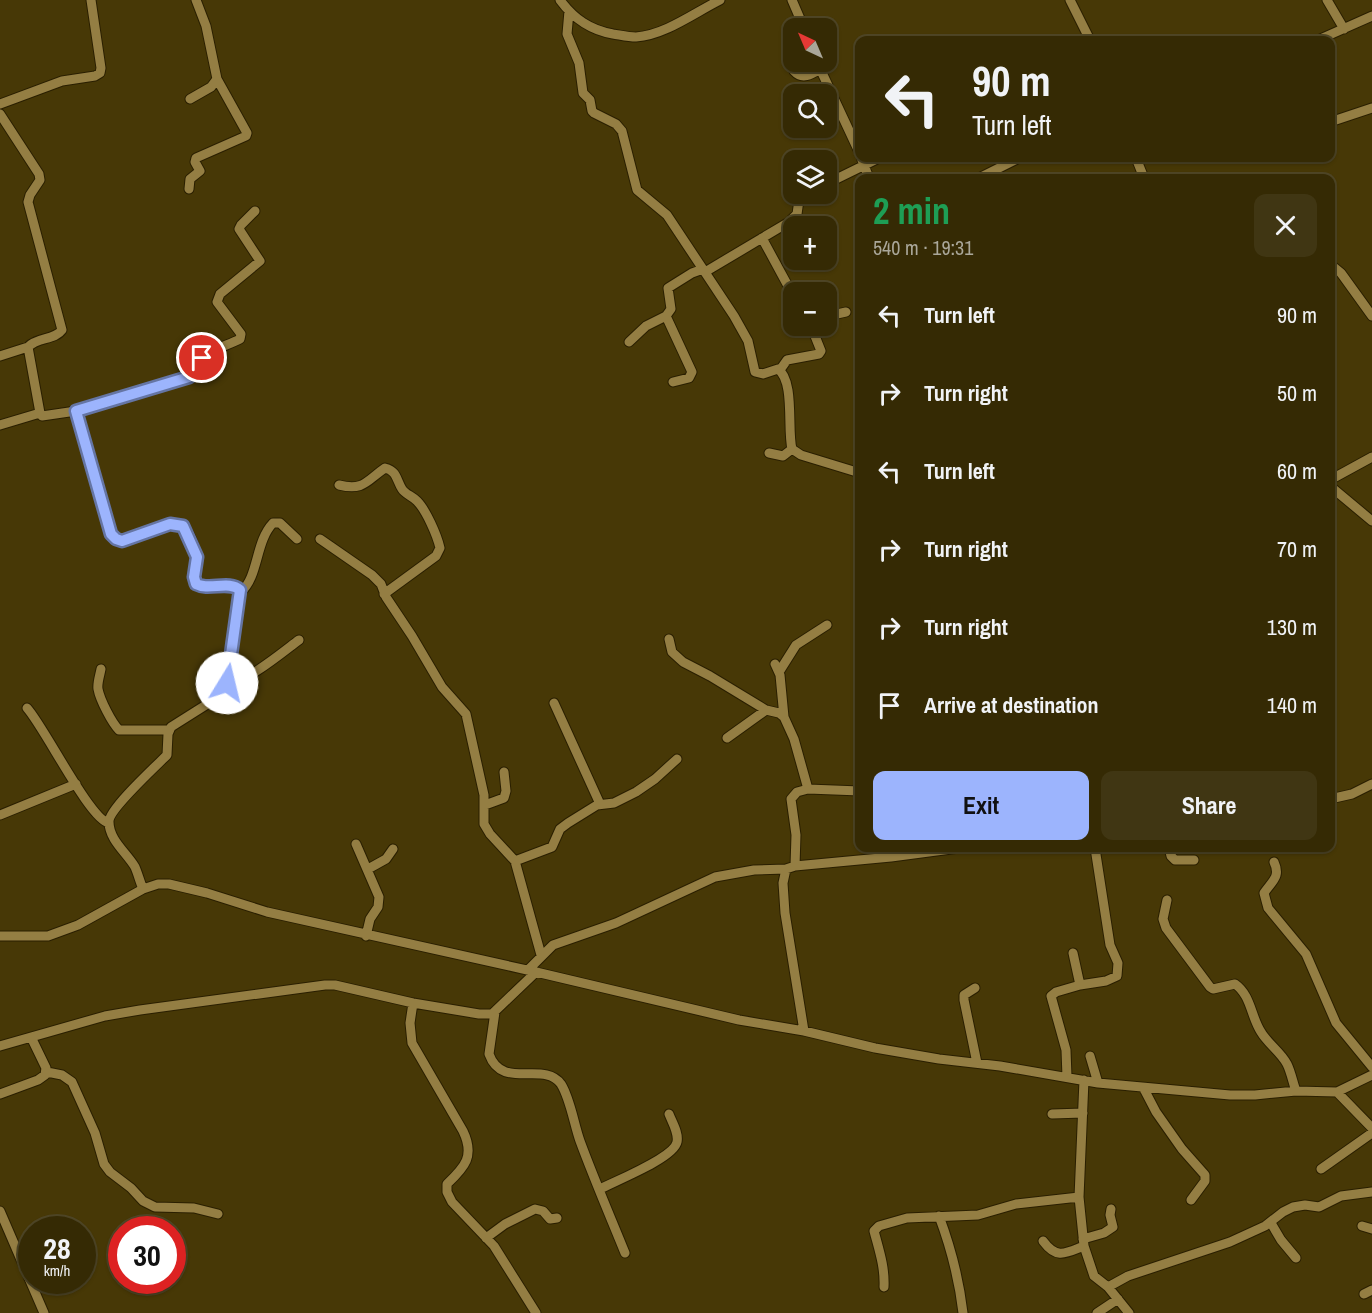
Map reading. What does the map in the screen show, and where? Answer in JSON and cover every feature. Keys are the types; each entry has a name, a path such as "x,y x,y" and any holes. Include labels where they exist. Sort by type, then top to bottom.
{"street":[{"path":"0,104 62,81 95,76 100,73 91,0"},
{"path":"189,189 190,179 200,171 195,162 196,158 246,136 247,133 218,79 206,26 196,0"},
{"path":"560,0 569,11 589,27 604,33 632,37 662,30 720,0"},
{"path":"792,0 800,18"},
{"path":"1070,0 1088,36"},
{"path":"1076,0 1076,12"},
{"path":"1327,0 1344,29"},
{"path":"569,11 567,34 579,63 583,93 592,102 592,111 616,124 622,131 637,190 667,216 704,271 744,333 755,372 763,374 780,370 787,360 819,354 821,351 815,336"},
{"path":"1327,36 1372,16"},
{"path":"795,72 804,76 809,72"},
{"path":"822,72 855,144"},
{"path":"190,99 211,87 218,79"},
{"path":"1335,120 1372,108"},
{"path":"0,114 40,178 28,202 62,330 59,334 0,356"},
{"path":"837,176 858,162"},
{"path":"987,174 1011,162"},
{"path":"629,342 646,326 666,316 671,309 668,290 670,286 704,271 762,238 796,216 798,204"},
{"path":"28,347 40,413 44,417 76,411 196,373 201,360 206,355 241,338 217,299 219,294 260,261 239,229 255,211"},
{"path":"762,238 786,282"},
{"path":"1335,268 1372,316"},
{"path":"837,314 846,312"},
{"path":"666,316 692,372 689,378 673,382"},
{"path":"780,370 784,375 788,392 792,449"},
{"path":"76,411 111,534 122,541 170,524 180,525 186,529 197,557 194,577 196,584 202,587 234,586 241,592"},
{"path":"0,425 40,413"},
{"path":"769,453 783,456 792,449"},
{"path":"792,449 801,455 855,471"},
{"path":"1335,477 1372,457"},
{"path":"339,485 360,487 387,468 397,476 402,489 417,501 437,538 440,548 436,556 384,594"},
{"path":"1335,490 1372,521"},
{"path":"143,889 135,866 117,842 109,824 111,815 167,755 169,730 173,725 209,703 227,683 241,592 250,578 266,531 273,523 280,523 297,539"},
{"path":"320,539 372,575 381,584 384,594 442,687 466,714 485,805 483,817 486,830 515,861 541,955"},
{"path":"808,789 794,739 784,717 777,668 796,645 827,625"},
{"path":"669,639 672,652 678,659 766,710 779,713 784,717"},
{"path":"227,683 231,684 245,677 299,640"},
{"path":"101,669 98,688 117,728 122,731 169,730"},
{"path":"554,703 600,804"},
{"path":"27,708 41,726 98,817 109,824"},
{"path":"727,738 766,710"},
{"path":"515,861 553,846 560,829 600,804 614,803 636,792 677,759"},
{"path":"485,805 504,798 506,791 504,771"},
{"path":"0,815 76,784"},
{"path":"1335,798 1352,794 1372,784"},
{"path":"804,1031 785,913 783,883 791,867 796,826 791,801 795,793 808,789 855,791"},
{"path":"356,844 379,897 379,903 370,919 366,936"},
{"path":"368,868 386,859 393,849"},
{"path":"625,1253 559,1082 545,1075 519,1075 504,1072 491,1059 489,1054 495,1012 532,971 541,955 553,945 616,923 715,877 754,870 928,852"},
{"path":"1067,1077 1065,1050 1051,998 1056,992 1106,981 1117,976 1118,973 1118,963 1110,945 1096,852"},
{"path":"1170,852 1175,860 1194,860"},
{"path":"1274,862 1277,877 1264,893 1268,908 1306,954 1336,1023 1372,1067"},
{"path":"0,936 39,938 63,932 143,889 158,884 184,887 258,909 366,936 532,971 739,1020 804,1031 889,1050 1098,1083 1144,1089 1238,1095 1296,1091 1337,1092 1372,1075"},
{"path":"1167,900 1163,919 1166,928 1210,987 1213,989 1230,984 1238,985 1252,1008 1251,1014 1261,1033 1287,1063 1296,1091"},
{"path":"1073,952 1080,985"},
{"path":"0,1046 105,1016 313,986 335,985 413,1003 479,1014 495,1012"},
{"path":"975,988 964,995 964,1000 977,1063"},
{"path":"413,1003 410,1023 412,1043 463,1131 469,1146 467,1159 460,1171 447,1184 447,1192 457,1209 494,1246 536,1313"},
{"path":"31,1037 46,1072"},
{"path":"1090,1056 1098,1083"},
{"path":"0,1094 38,1080 46,1072"},
{"path":"46,1072 62,1075 72,1082 95,1132 104,1164 143,1201 156,1207 194,1208 218,1214"},
{"path":"1084,1080 1079,1197 1084,1242 1091,1270 1129,1313"},
{"path":"1144,1089 1156,1112 1205,1175 1206,1181 1191,1200"},
{"path":"1337,1092 1372,1128"},
{"path":"1052,1114 1083,1113"},
{"path":"600,1189 651,1164 674,1148 677,1138 669,1114"},
{"path":"1321,1169 1372,1133"},
{"path":"1108,1287 1128,1276 1230,1242 1271,1223 1283,1212 1293,1207 1305,1205 1319,1207 1341,1196 1372,1192"},
{"path":"884,1287 885,1274 875,1233 876,1228 907,1218 978,1215 1016,1204 1079,1197"},
{"path":"486,1238 505,1224 535,1209 543,1211 550,1219 557,1218"},
{"path":"1043,1241 1051,1251 1058,1254 1069,1252 1113,1227 1111,1209"},
{"path":"0,1211 44,1313"},
{"path":"939,1216 959,1281 963,1313"},
{"path":"1271,1223 1296,1258"},
{"path":"1362,1226 1372,1229"},
{"path":"1096,1313 1118,1299"}],"route":[{"path":"202,358 196,373 189,377 76,411 111,534 118,541 122,541 170,524 183,526 197,557 194,577 196,584 202,587 234,586 240,590 227,683"}]}
